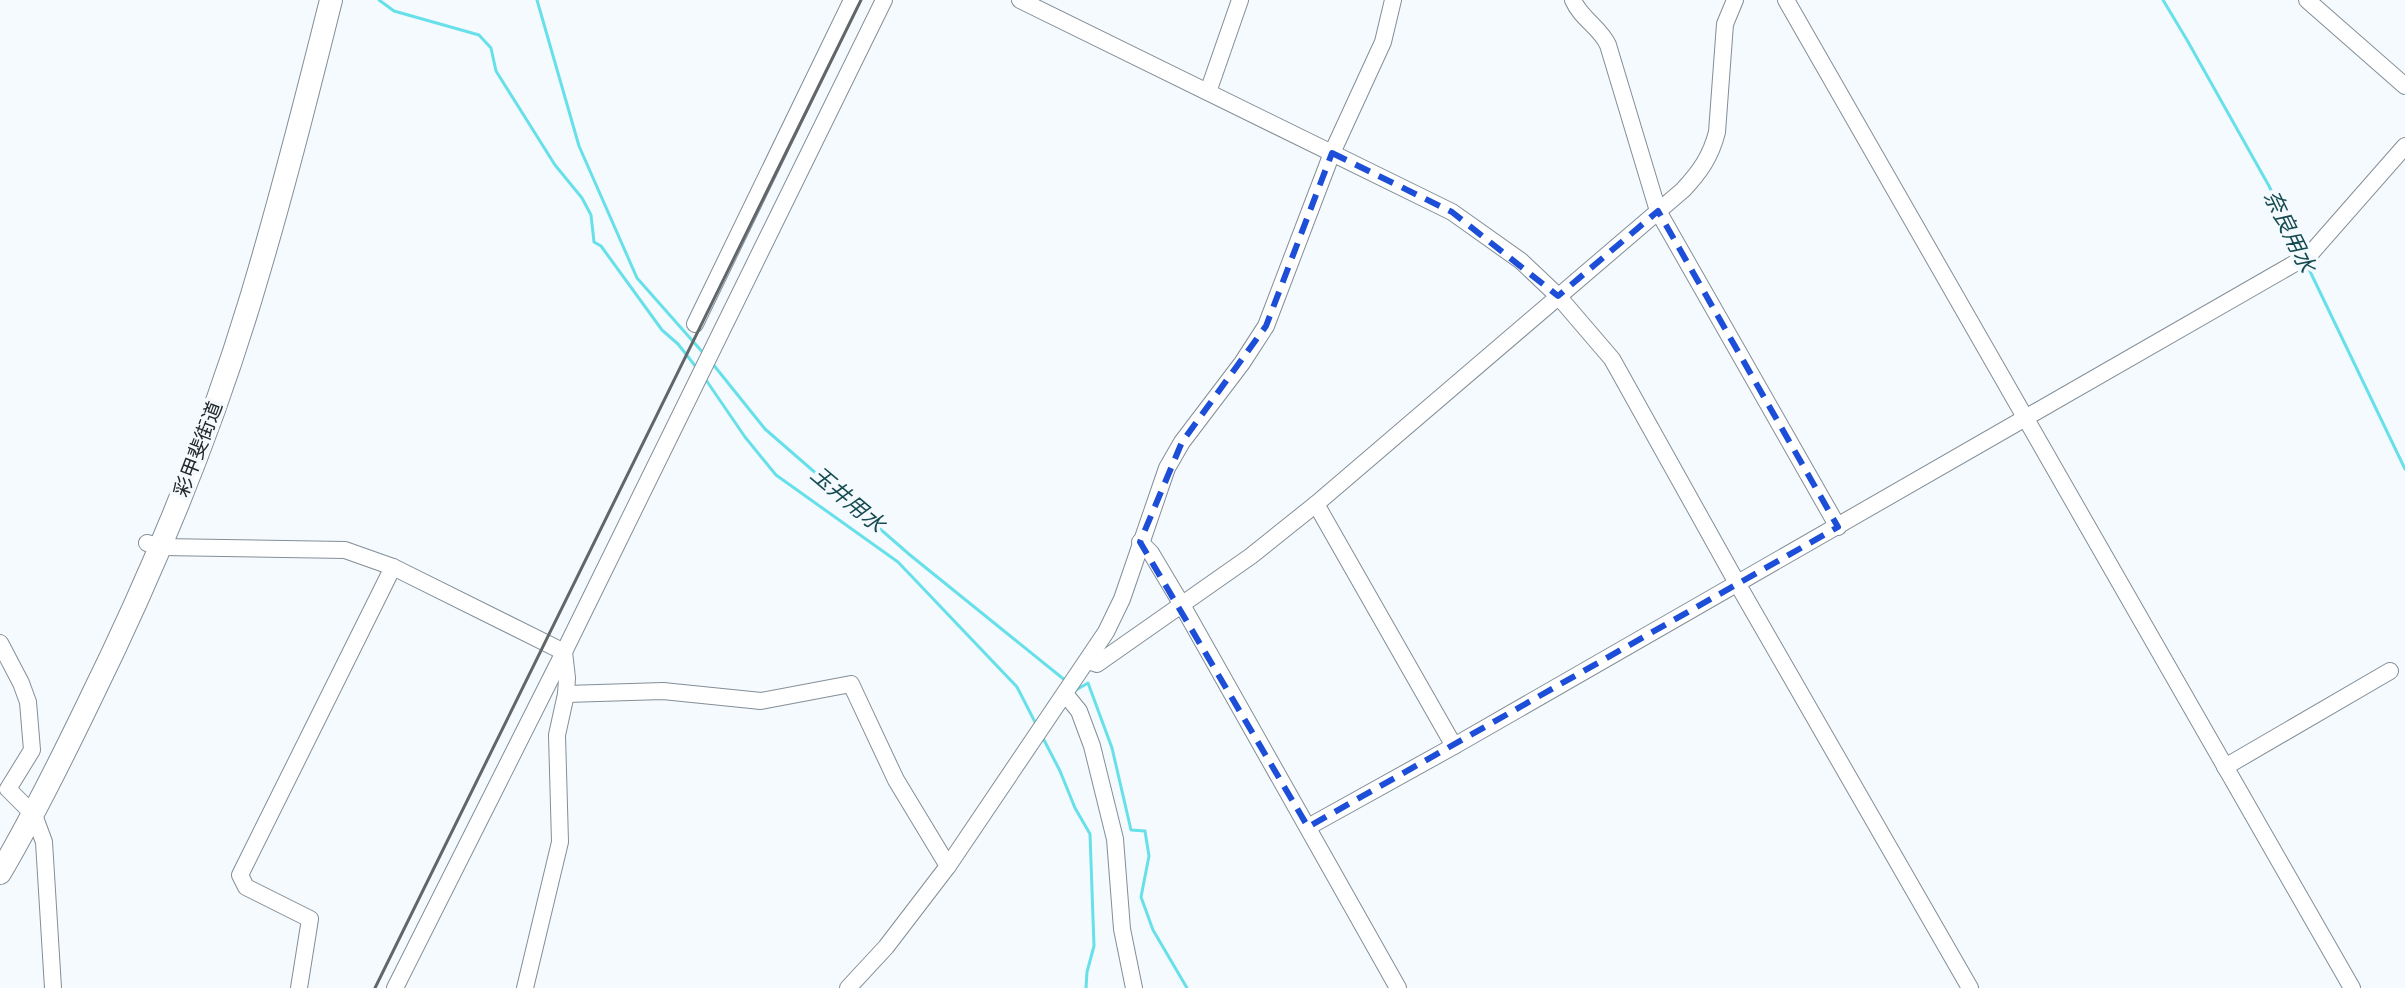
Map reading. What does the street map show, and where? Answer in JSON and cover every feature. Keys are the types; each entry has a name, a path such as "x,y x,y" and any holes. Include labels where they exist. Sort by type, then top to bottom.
{"highway":[{"name":"彩甲斐街道","path":"290,139 316,0"},
{"name":"彩甲斐街道","path":"0,873 28,810 121,637 154,545 208,424 331,0"},
{"name":"彩甲斐街道","path":"0,845 28,810"}],"street":[{"path":"695,324 852,0"},
{"path":"395,988 564,652 884,0"},
{"path":"1020,0 1452,212 1521,261 1558,296 1612,359 1970,988"},
{"path":"1208,92 1240,0"},
{"path":"848,988 886,947 948,866 1106,632 1122,599 1167,468 1182,442 1266,326 1332,153 1383,42 1393,0"},
{"path":"1573,0 1582,16 1598,29 1608,45 1658,211 1838,527"},
{"path":"1088,661 1097,664 1251,556 1316,504 1698,174 1714,145 1717,132 1725,24 1735,0"},
{"path":"1786,0 2352,988"},
{"path":"2307,0 2405,86"},
{"path":"1308,827 1838,527 2312,252 2405,146"},
{"path":"1316,504 1454,746"},
{"path":"1140,542 1151,553 1182,605 1398,988"},
{"path":"154,545 345,550 393,567 564,652"},
{"path":"299,988 310,919 246,887 240,875 393,567"},
{"path":"0,643 28,702 32,750 8,789 28,810 44,842 53,988"},
{"path":"525,988 560,842 557,735 566,694 564,652"},
{"path":"2225,767 2390,671"},
{"path":"566,694 663,691 761,701 851,684 896,780 948,866"},
{"path":"1070,688 1092,746 1115,839 1122,929 1134,988"}],"highlighted area":[{"path":"1332,153 1452,212 1558,296 1658,211 1838,527 1308,827 1140,542 1182,442 1266,326"}],"waterway":[{"path":"379,0 394,11 479,35 491,48 496,71 555,165 582,198 591,215 594,242 601,246 662,330 696,367"},
{"name":"玉井用水","path":"537,0 579,146 637,278 705,355"},
{"name":"奈良用水","path":"2163,0 2269,186 2301,253"},
{"name":"奈良用水","path":"2306,263 2405,469"},
{"name":"玉井用水","path":"712,363 765,429 910,555 1066,681"},
{"path":"706,380 745,437 776,475 898,562 1017,687 1037,726"},
{"path":"1076,690 1088,683 1112,748 1131,830 1145,831 1149,856 1141,897 1153,930 1187,988"},
{"path":"1042,736 1090,834 1094,946 1086,988"}],"railway":[{"path":"375,988 861,0"}]}
